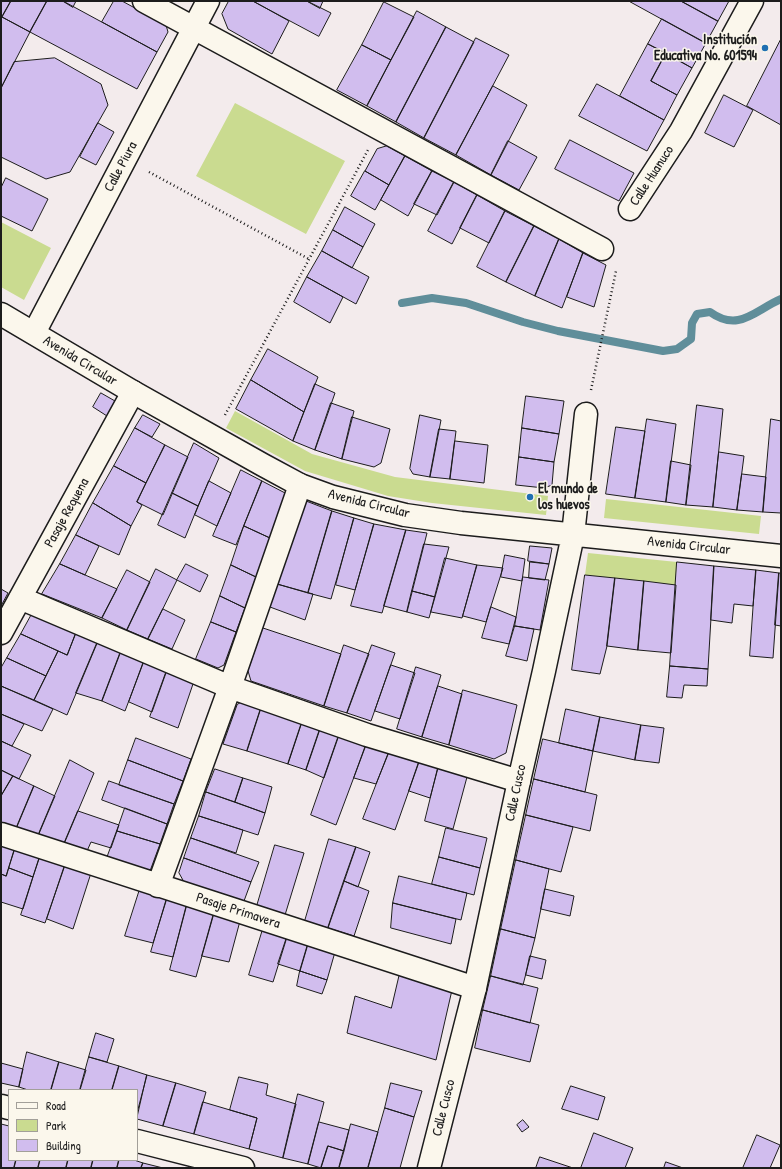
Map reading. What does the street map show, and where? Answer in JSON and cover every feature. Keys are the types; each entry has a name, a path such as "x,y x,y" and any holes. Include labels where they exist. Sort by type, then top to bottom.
{"street":[{"path":"144,1 602,249"},
{"name":"Calle Piura","path":"34,333 208,1"},
{"name":"Calle Huanuco","path":"630,209 681,131 752,1"},
{"name":"Avenida Circular","path":"1,314 133,392 300,484 333,497 405,515 461,523 781,556"},
{"name":"Pasaje Requena","path":"1,633 133,392"},
{"name":"Calle Cusco","path":"429,1168 475,988 518,781 544,671 572,535 586,414"},
{"path":"158,886 230,687 300,484"},
{"path":"20,598 230,687 367,735 518,781"},
{"name":"Pasaje Primavera","path":"1,834 475,988"},
{"path":"138,1141 243,1168"}],"path":[{"path":"224,417 370,146"},
{"path":"149,172 309,259"},
{"path":"586,414 617,266"}],"green space":[{"path":"235,103 345,161 306,234 196,176"},
{"path":"1,222 51,248 24,300 1,287"},
{"path":"235,411 312,454 395,477 548,496 546,515 432,503 388,496 305,471 226,428"},
{"path":"606,499 761,516 759,534 604,518"},
{"path":"588,553 677,562 676,585 585,575"}],"building":[{"path":"1,1 11,1 2,17 1,16"},
{"path":"11,1 47,1 30,32 2,17"},
{"path":"47,1 63,1 157,52 137,89 30,32"},
{"path":"63,1 76,1 73,7"},
{"path":"114,1 122,1 166,25 168,32 157,52 102,22"},
{"path":"229,1 253,1 289,21 272,54 228,29 222,14"},
{"path":"253,1 307,1 331,13 319,36"},
{"path":"307,1 323,1 320,8"},
{"path":"629,1 681,1 718,21 706,43"},
{"path":"681,1 729,1 718,21"},
{"path":"384,2 414,17 391,60 362,45"},
{"path":"417,11 446,27 396,122 367,106"},
{"path":"2,17 30,32 1,88 1,20"},
{"path":"662,19 706,43 692,68 648,44"},
{"path":"446,27 474,42 424,138 396,122"},
{"path":"476,38 509,55 456,155 424,138"},
{"path":"781,39 781,125 747,106"},
{"path":"648,44 666,53 651,81 677,95 664,120 620,96"},
{"path":"362,45 391,60 367,106 337,90"},
{"path":"666,53 692,68 677,95 651,81"},
{"path":"55,58 101,84 108,105 70,172 46,179 1,157 1,88 14,62"},
{"path":"597,84 664,120 647,151 579,116"},
{"path":"493,86 527,105 491,175 456,155"},
{"path":"724,95 753,110 734,147 705,133"},
{"path":"98,123 114,132 96,165 80,157"},
{"path":"570,140 634,173 619,201 555,169"},
{"path":"508,141 537,157 519,190 491,175"},
{"path":"387,146 405,156 389,185 365,171 377,149"},
{"path":"405,156 432,171 408,216 381,200"},
{"path":"365,171 389,185 375,210 351,196"},
{"path":"432,171 454,182 437,215 414,204"},
{"path":"6,178 48,199 32,231 1,216 1,188"},
{"path":"454,182 477,195 452,244 428,231"},
{"path":"477,195 505,211 489,243 460,228"},
{"path":"345,207 375,224 363,247 333,230"},
{"path":"505,211 534,226 506,282 477,267"},
{"path":"534,226 559,239 535,296 506,282"},
{"path":"333,230 363,247 352,268 322,251"},
{"path":"559,239 583,253 562,308 535,296"},
{"path":"322,251 369,277 356,304 307,277"},
{"path":"583,253 606,265 594,307 567,297"},
{"path":"307,277 343,297 330,323 294,302"},
{"path":"268,349 318,377 304,412 251,380"},
{"path":"251,380 304,412 293,441 236,409"},
{"path":"315,384 335,393 315,450 293,441"},
{"path":"101,393 115,401 107,416 93,407"},
{"path":"526,396 564,401 559,434 522,428"},
{"path":"331,403 354,411 342,459 315,450"},
{"path":"697,405 723,409 713,507 686,505"},
{"path":"143,415 160,424 152,437 135,428"},
{"path":"420,415 441,420 430,477 413,474 410,469"},
{"path":"352,417 390,429 381,463 374,467 342,459"},
{"path":"647,419 676,424 666,502 635,498"},
{"path":"771,419 781,421 781,513 763,512"},
{"path":"616,427 645,431 635,498 606,494"},
{"path":"135,428 165,445 146,483 114,466"},
{"path":"522,428 559,434 554,462 519,457"},
{"path":"439,429 456,431 450,479 430,477"},
{"path":"455,441 488,445 484,483 450,479"},
{"path":"194,443 219,458 198,506 172,493"},
{"path":"165,445 188,457 163,515 137,502"},
{"path":"719,452 744,456 737,510 713,507"},
{"path":"519,457 554,462 552,485 544,488 516,485"},
{"path":"671,461 691,465 686,505 666,502"},
{"path":"114,466 146,483 137,502 142,505 131,526 93,503"},
{"path":"241,470 262,481 236,545 213,536"},
{"path":"742,474 766,477 763,512 737,510"},
{"path":"209,481 231,493 217,526 195,515"},
{"path":"262,481 287,494 270,538 244,526"},
{"path":"172,493 198,506 185,538 158,525"},
{"path":"306,501 332,511 308,593 277,584"},
{"path":"93,503 131,526 119,555 76,535"},
{"path":"332,511 354,518 331,599 308,593"},
{"path":"354,518 374,524 355,590 336,585"},
{"path":"374,524 406,530 382,613 351,606"},
{"path":"244,526 270,538 256,577 231,565"},
{"path":"406,530 427,533 407,612 384,606"},
{"path":"76,535 99,546 85,575 60,564"},
{"path":"424,544 449,547 435,597 412,591"},
{"path":"530,546 552,548 549,564 528,561"},
{"path":"505,555 525,559 522,581 501,577"},
{"path":"445,558 477,565 462,618 431,612"},
{"path":"530,562 549,564 545,580 529,578"},
{"path":"677,562 714,566 708,669 670,666"},
{"path":"60,564 117,589 102,618 42,594"},
{"path":"186,564 208,575 200,592 177,580"},
{"path":"231,565 256,577 245,608 220,596"},
{"path":"477,565 503,568 486,622 463,616"},
{"path":"714,566 756,570 753,606 734,604 732,623 711,620"},
{"path":"156,569 177,580 148,639 127,630"},
{"path":"127,570 150,582 127,630 102,618"},
{"path":"756,570 779,573 773,658 750,656"},
{"path":"779,573 781,573 781,626 775,625"},
{"path":"585,575 615,578 607,646 600,674 572,670"},
{"path":"523,577 549,580 540,630 515,626"},
{"path":"615,578 644,581 638,650 607,646"},
{"path":"644,581 676,585 671,653 638,650"},
{"path":"277,584 313,594 305,620 270,607"},
{"path":"1,589 8,593 1,606"},
{"path":"412,591 435,597 429,618 407,612"},
{"path":"220,596 245,608 236,632 211,622"},
{"path":"491,607 516,617 509,644 482,638"},
{"path":"163,609 185,620 172,649 148,639"},
{"path":"32,614 76,633 67,655 21,634"},
{"path":"211,622 236,632 224,665 218,668 196,659"},
{"path":"515,626 534,629 527,661 506,656"},
{"path":"263,628 341,654 324,706 251,681 248,671"},
{"path":"76,633 98,641 67,715 34,700 58,651 67,655"},
{"path":"21,634 58,651 46,676 7,658"},
{"path":"98,641 121,651 102,701 76,693"},
{"path":"344,645 369,654 347,713 324,706"},
{"path":"372,645 395,653 371,721 347,713"},
{"path":"121,651 144,661 125,711 102,701"},
{"path":"7,658 46,676 34,700 1,686 1,668"},
{"path":"144,661 167,670 152,712 129,702"},
{"path":"391,665 415,673 400,719 375,711"},
{"path":"670,666 708,669 707,686 684,685 682,698 667,697"},
{"path":"416,667 441,675 422,737 397,729"},
{"path":"167,670 194,681 178,728 150,717"},
{"path":"1,686 53,709 42,731 1,714"},
{"path":"438,686 462,694 449,745 422,737"},
{"path":"463,690 517,705 506,753 494,759 449,745"},
{"path":"243,701 261,708 247,751 223,744 237,705"},
{"path":"261,708 302,722 288,764 247,751"},
{"path":"566,709 600,717 593,751 559,743"},
{"path":"1,714 24,724 12,746 1,741"},
{"path":"600,717 641,725 635,760 593,751"},
{"path":"302,722 320,729 306,770 288,764"},
{"path":"641,725 664,728 659,763 635,760"},
{"path":"320,729 339,735 324,778 306,770"},
{"path":"339,735 366,745 336,825 311,815"},
{"path":"136,738 191,759 183,781 128,760"},
{"path":"543,739 593,751 585,792 534,779"},
{"path":"1,741 31,755 19,779 1,770"},
{"path":"366,745 389,752 376,784 354,778"},
{"path":"389,752 419,762 395,830 363,819"},
{"path":"70,760 94,773 64,844 38,836"},
{"path":"128,760 183,781 174,804 119,785"},
{"path":"419,762 438,768 430,798 409,791"},
{"path":"438,768 467,777 453,829 425,821"},
{"path":"215,769 243,778 235,802 206,792"},
{"path":"1,770 13,776 1,796"},
{"path":"13,776 34,786 16,829 1,824 1,796"},
{"path":"243,778 272,787 265,813 235,802"},
{"path":"534,779 597,795 590,831 526,815"},
{"path":"109,781 174,804 167,824 102,800"},
{"path":"34,786 55,796 38,836 16,829"},
{"path":"206,792 265,813 258,835 199,816"},
{"path":"125,808 167,824 160,844 117,831"},
{"path":"78,811 119,825 111,848 91,842 87,851 64,844"},
{"path":"526,815 573,827 561,872 516,860"},
{"path":"199,816 243,830 236,853 191,838"},
{"path":"446,828 487,838 480,868 439,857"},
{"path":"117,831 160,844 150,871 107,858"},
{"path":"191,838 259,862 251,882 184,858"},
{"path":"329,839 356,847 328,928 305,921"},
{"path":"1,844 15,848 6,876 1,874"},
{"path":"275,845 304,853 285,915 257,906"},
{"path":"356,847 370,852 358,887 344,881"},
{"path":"15,848 40,856 33,877 9,868"},
{"path":"40,856 65,865 45,923 21,915"},
{"path":"439,857 480,868 474,895 432,884"},
{"path":"184,858 251,882 244,901 184,882 179,873"},
{"path":"516,860 549,869 535,938 501,929"},
{"path":"65,865 91,873 73,929 47,919"},
{"path":"9,868 33,877 23,909 1,902 1,874 6,876"},
{"path":"399,876 467,893 461,920 393,903"},
{"path":"344,881 369,891 354,936 328,928"},
{"path":"140,889 167,898 153,943 125,936"},
{"path":"545,889 574,896 570,916 541,909"},
{"path":"167,898 187,904 173,957 151,952"},
{"path":"393,903 456,919 451,944 391,928"},
{"path":"187,904 214,913 196,977 170,970"},
{"path":"214,913 240,921 229,962 202,956"},
{"path":"263,929 287,937 273,982 249,975"},
{"path":"501,929 535,938 523,985 491,976"},
{"path":"287,937 308,944 300,971 278,964"},
{"path":"308,944 335,952 327,980 300,971"},
{"path":"530,956 546,960 542,979 526,975"},
{"path":"300,971 327,980 322,994 297,986"},
{"path":"400,973 452,990 436,1060 347,1033 355,996 391,1008"},
{"path":"491,976 538,988 530,1023 483,1010"},
{"path":"483,1010 539,1025 530,1062 475,1048"},
{"path":"96,1033 114,1039 107,1062 89,1057"},
{"path":"27,1052 59,1062 51,1089 25,1089 19,1087"},
{"path":"89,1057 119,1066 112,1089 80,1089"},
{"path":"59,1062 86,1070 80,1089 51,1089"},
{"path":"1,1063 23,1069 19,1087 1,1083"},
{"path":"119,1066 147,1075 138,1109 138,1089 112,1089"},
{"path":"147,1075 176,1083 163,1126 138,1119"},
{"path":"239,1077 268,1084 266,1095 296,1104 283,1158 249,1149 257,1118 230,1110"},
{"path":"176,1083 206,1092 194,1134 163,1126"},
{"path":"391,1083 422,1091 414,1117 385,1108"},
{"path":"571,1086 605,1097 598,1120 562,1109"},
{"path":"298,1094 324,1102 308,1164 283,1158"},
{"path":"203,1102 257,1118 249,1149 194,1134"},
{"path":"385,1108 414,1117 400,1168 368,1168"},
{"path":"523,1120 529,1127 522,1132 517,1125"},
{"path":"319,1122 349,1130 344,1151 328,1146 321,1168 308,1164"},
{"path":"1,1124 8,1126 8,1161 16,1161 14,1168 1,1168"},
{"path":"351,1124 378,1132 368,1168 339,1168"},
{"path":"594,1133 633,1148 625,1168 581,1168"},
{"path":"757,1135 780,1145 770,1168 743,1168"},
{"path":"328,1146 344,1151 339,1168 321,1168"},
{"path":"540,1157 573,1168 536,1168"},
{"path":"16,1161 40,1161 38,1168 14,1168"},
{"path":"40,1161 68,1161 66,1168 38,1168"},
{"path":"68,1161 93,1161 91,1168 66,1168"},
{"path":"93,1161 119,1161 117,1168 91,1168"},
{"path":"119,1161 137,1161 143,1163 141,1168 117,1168"},
{"path":"666,1162 683,1168 664,1168"},
{"path":"143,1163 163,1168 141,1168"}],"waterway":[{"path":"402,303 432,298 466,303 523,322 558,331 663,351 677,349 691,339 692,323 697,314 710,312 720,318 738,320 747,318 781,299"}],"place":[{"name":"Institución Educativa No. 601594","path":"765,48"},
{"name":"El mundo de los huevos","path":"530,497"}]}
